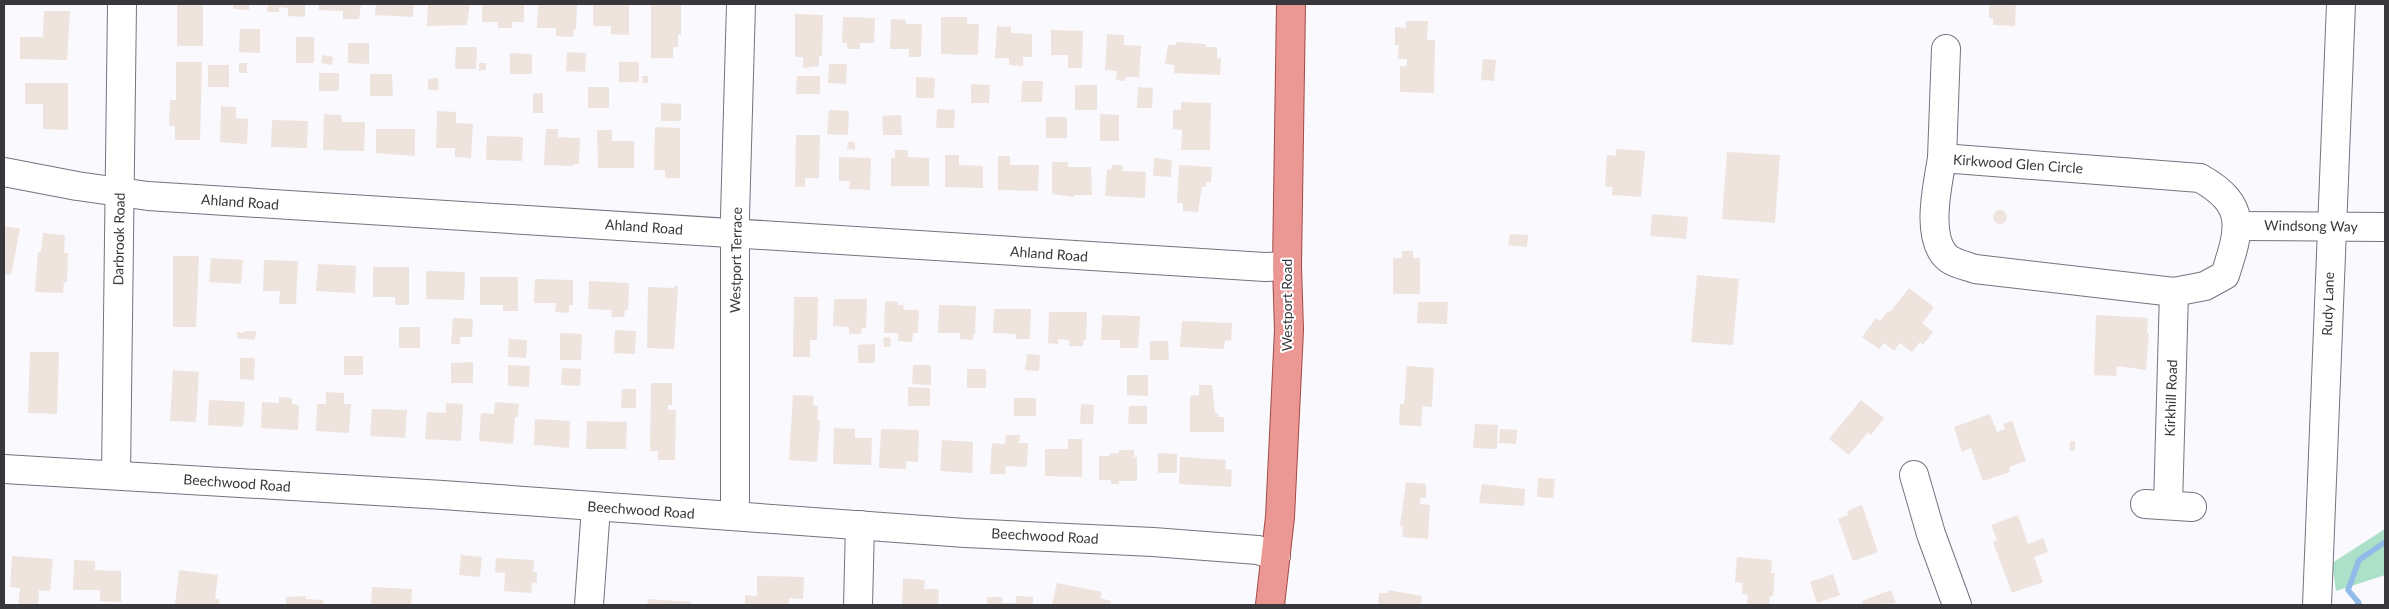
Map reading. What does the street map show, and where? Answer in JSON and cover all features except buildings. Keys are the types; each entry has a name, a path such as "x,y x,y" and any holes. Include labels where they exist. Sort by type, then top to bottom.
{"main road":[{"name":"Westport Road","path":"1270,605 1276,556 1288,330 1287,266 1291,4"}],"street":[{"name":"Darbrook Road","path":"116,475 122,4"},
{"name":"Westport Terrace","path":"735,516 735,233 740,4"},
{"name":"Rudy Lane","path":"2317,605 2341,4"},
{"path":"1942,158 1946,49"},
{"name":"Kirkwood Glen Circle","path":"1942,158 2200,178 2220,189 2230,202 2237,226 2238,235 2225,275 2205,286 2174,292 1975,269 1949,259 1941,249 1934,217 1942,158"},
{"name":"Ahland Road","path":"4,172 119,193 1265,267 1287,266"},
{"name":"Windsong Way","path":"2237,226 2385,227"},
{"name":"Kirkhill Road","path":"2168,505 2174,292"},
{"name":"Beechwood Road","path":"4,469 860,525 1153,542 1258,550 1276,556"},
{"path":"1914,475 1931,534 1957,605"},
{"path":"589,605 596,507"},
{"path":"858,605 860,525"}],"green space":[{"path":"2385,529 2385,575 2336,591 2332,563"}],"waterway":[{"path":"2357,605 2359,603 2348,590 2359,560 2385,542"}]}
